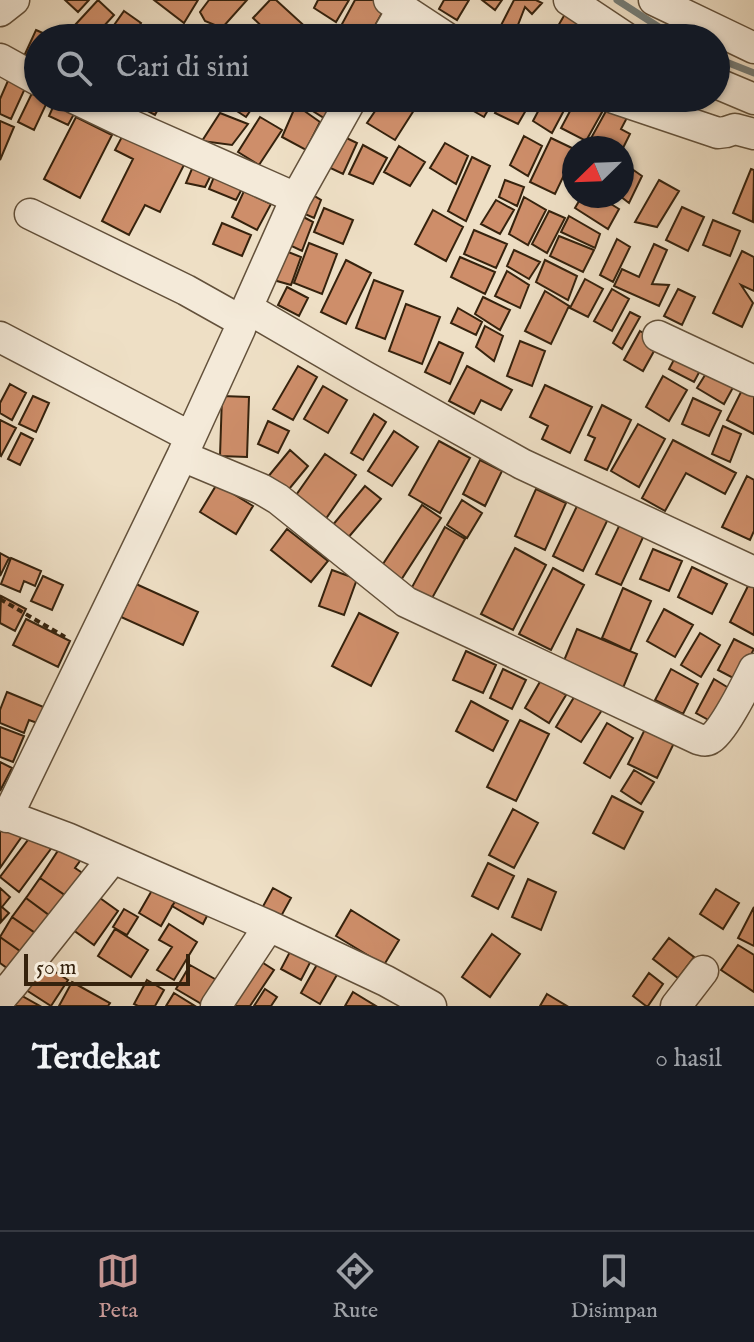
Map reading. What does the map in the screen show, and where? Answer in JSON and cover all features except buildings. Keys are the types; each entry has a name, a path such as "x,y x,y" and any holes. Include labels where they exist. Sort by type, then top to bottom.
{"street":[{"path":"0,11 14,0"},
{"path":"569,0 607,24"},
{"path":"637,24 653,2 701,24"},
{"path":"395,5 425,24"},
{"path":"730,37 754,48"},
{"path":"0,59 24,72"},
{"path":"730,89 754,99"},
{"path":"103,112 296,198"},
{"path":"344,112 296,198 186,446 4,815 67,838 269,926 386,981 431,1006"},
{"path":"656,112 718,133 735,129 754,134"},
{"path":"30,214 186,290 245,315 364,376 522,464 754,572"},
{"path":"658,336 754,381"},
{"path":"0,337 278,499 406,602 698,739 704,741 714,737 754,669"},
{"path":"2,992 113,858"},
{"path":"216,1006 269,926"},
{"path":"676,1006 703,971"}],"path":[{"path":"0,599 88,650"}],"waterway":[{"path":"617,0 654,24"},
{"path":"730,64 754,73"}]}
